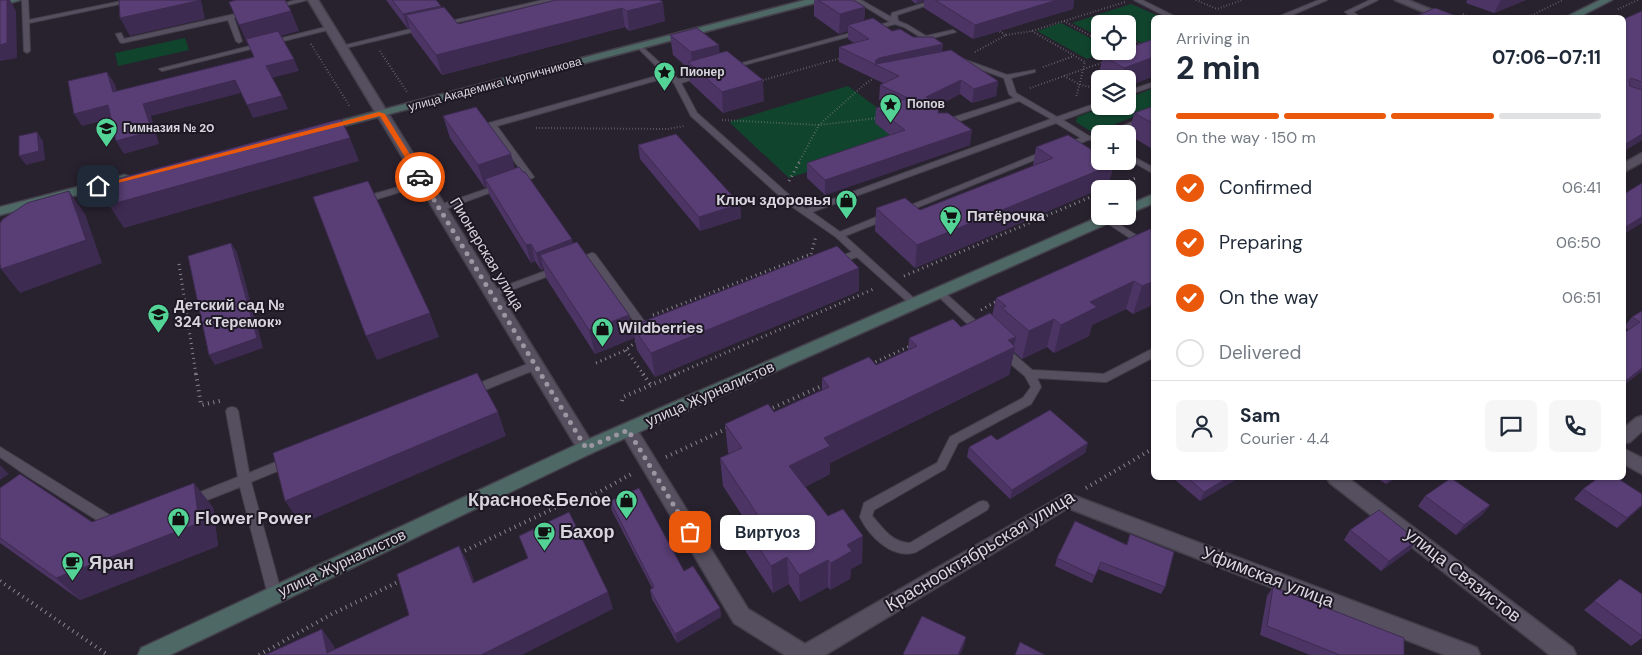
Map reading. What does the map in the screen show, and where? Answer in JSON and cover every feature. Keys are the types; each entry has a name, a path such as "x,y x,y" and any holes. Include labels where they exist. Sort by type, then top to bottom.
{"street":[{"path":"0,3 15,0"},
{"name":"Пионерская улица","path":"312,0 586,448"},
{"name":"улица Академика Кирпичникова","path":"311,132 816,0"},
{"path":"1400,0 1440,15"},
{"path":"1574,15 1607,0"},
{"path":"1626,167 1642,157"},
{"path":"0,211 139,176"},
{"path":"1136,206 1151,199"},
{"name":"улица Журналистов","path":"148,655 586,448 1092,225"},
{"path":"1626,435 1642,422"},
{"path":"628,430 741,616 805,655"},
{"path":"1626,457 1642,467"},
{"name":"улица Связистов","path":"1339,480 1566,655"},
{"name":"Краснооктябрьская улица","path":"805,655 1067,500"},
{"name":"Уфимская улица","path":"1067,500 1470,655"}],"lane":[{"path":"25,0 27,52"},
{"path":"26,22 136,0"},
{"path":"267,8 304,0"},
{"path":"437,25 552,0"},
{"path":"857,0 925,38 952,32"},
{"path":"896,22 894,14 940,0"},
{"path":"1137,0 1169,15"},
{"path":"1286,15 1324,0"},
{"path":"1354,15 1348,12 1375,0"},
{"path":"119,34 122,41 239,15"},
{"path":"230,18 239,41"},
{"path":"724,69 896,22"},
{"path":"341,47 428,27"},
{"path":"162,69 330,28"},
{"path":"639,46 677,82 694,114 794,204 839,235 915,304"},
{"path":"956,59 1007,77 1033,71"},
{"path":"677,82 705,74"},
{"path":"440,208 530,177 492,126 668,75"},
{"path":"1007,77 1013,94 1087,138"},
{"path":"1136,90 1151,85"},
{"path":"941,125 1020,98"},
{"path":"805,212 1091,107"},
{"path":"1130,125 1151,117"},
{"path":"1061,148 1091,138"},
{"path":"839,235 1052,152"},
{"path":"1136,161 1151,170"},
{"path":"377,196 423,182"},
{"path":"784,207 794,204"},
{"path":"1120,225 1151,249"},
{"path":"807,272 858,253"},
{"path":"492,294 592,256 639,321 652,331"},
{"path":"940,293 1029,374 1036,388 1027,401 954,440 942,466 868,507 866,517 886,542 899,549 912,548 984,506"},
{"path":"1029,374 1106,378 1151,354"},
{"path":"456,397 535,365"},
{"path":"232,411 244,480 275,595"},
{"path":"0,451 27,475 122,530 130,526"},
{"path":"183,505 300,457"}],"path":[{"path":"956,59 983,49 1006,35 1032,31 1130,0"},
{"path":"1196,0 1217,9 1242,0"},
{"path":"1532,15 1564,0"},
{"path":"1063,21 1091,36"},
{"path":"989,26 1006,35"},
{"path":"1032,31 1085,62 1081,85 1070,115"},
{"path":"305,34 351,107"},
{"path":"372,40 407,93"},
{"path":"1136,42 1145,47 1139,50"},
{"path":"1033,71 1075,56"},
{"path":"755,82 841,58"},
{"path":"1091,87 1081,85 1064,76 1109,60"},
{"path":"783,193 819,125 865,84 879,76 872,71"},
{"path":"532,128 668,129 704,121 728,120 786,125 819,125 884,117"},
{"path":"1132,180 1151,172"},
{"path":"622,400 623,396 1091,198"},
{"path":"807,272 814,240 824,225"},
{"path":"639,321 811,254"},
{"path":"180,264 201,405 227,399 232,411"},
{"path":"967,318 998,301"},
{"path":"596,363 626,350 652,331"},
{"path":"868,365 912,345"},
{"path":"626,350 651,384"},
{"path":"762,413 832,381"},
{"path":"458,554 557,507 599,492 649,465 737,424"},
{"name":"Краснооктябрьская улица","path":"1067,500 1151,450"},
{"path":"259,655 332,614 404,580"},
{"path":"0,581 108,655"}],"green space":[{"path":"1131,4 1156,15 1151,15 1151,22 1147,23 1151,22 1151,41 1143,44 1136,40 1136,15 1097,15"},
{"path":"1091,17 1091,32 1072,23"},
{"path":"1061,23 1091,38 1091,58 1087,59 1037,31"},
{"path":"185,38 189,50 118,66 115,53"},
{"path":"848,86 915,136 789,178 729,122"},
{"path":"1151,89 1151,110 1112,125 1091,125 1090,131 1076,122 1077,117 1091,112 1091,115 1136,115 1136,95"}],"building":[{"path":"0,0 7,0 7,43 0,45"},
{"path":"119,0 197,0 197,1 120,18"},
{"path":"236,0 285,0 291,11 239,25 229,2"},
{"path":"392,0 436,0 441,6 403,14"},
{"path":"556,0 660,0 663,2 627,11 622,8 436,55 406,15 444,7 458,24"},
{"path":"818,0 853,0 865,7 840,14"},
{"path":"935,0 1057,0 975,25"},
{"path":"1435,8 1454,15 1418,15"},
{"path":"1642,11 1642,82 1631,78 1629,80 1630,86 1642,90 1642,134 1626,144 1626,18"},
{"path":"873,18 892,31 900,29 913,37 933,37 943,44 879,58 875,61 876,64 951,50 998,81 974,89 961,80 926,97 939,106 938,113 948,113 972,130 825,180 807,163 905,130 876,108 908,98 880,85 899,76 839,47 869,39 848,25"},
{"path":"697,28 719,45 691,52 670,35"},
{"path":"278,31 294,59 266,66 282,96 247,105 235,80 143,104 152,131 116,141 108,105 74,114 68,81 107,72 113,92 254,57 246,39"},
{"path":"1151,40 1151,58 1124,68 1110,60 1136,60 1136,45"},
{"path":"727,51 763,80 722,92 688,62"},
{"path":"476,107 511,154 478,165 443,116"},
{"path":"1151,107 1151,122 1136,114 1136,112"},
{"path":"341,119 350,138 109,205 106,182"},
{"path":"37,132 39,151 19,156 19,136"},
{"path":"676,134 740,204 699,217 638,145"},
{"path":"1068,135 1091,149 1091,170 1099,170 917,245 876,208 905,198 920,210 1053,158 1036,147"},
{"path":"519,167 525,172 572,239 536,253 531,244 526,245 485,179"},
{"path":"368,181 430,313 366,336 313,197"},
{"path":"1642,183 1642,217 1626,227 1626,193"},
{"path":"69,191 86,240 1,269 0,223 3,219 27,203"},
{"path":"1151,230 1151,282 1142,286 1134,281 1090,302 1097,307 1061,325 1054,319 1029,331 1002,308 1006,306 996,298"},
{"path":"577,242 629,315 589,330 540,255"},
{"path":"231,243 257,338 209,355 188,256"},
{"path":"837,246 859,268 651,353 632,326"},
{"path":"1642,311 1642,368 1626,380 1626,332 1640,322 1632,317"},
{"path":"990,313 1016,337 1008,340 1015,347 824,438 830,446 789,466 828,516 843,509 863,536 847,545 852,551 831,563 828,560 799,575 787,557 771,566 744,525 759,517 720,458 742,448 725,424 768,404 774,412 829,387 822,378 869,357 876,365 917,346 909,338 953,319 961,327"},
{"path":"477,373 498,412 285,501 273,453"},
{"path":"1050,410 1088,443 1012,490 969,447 991,435 997,440"},
{"path":"20,474 92,522 194,483 199,523 56,578 0,538 0,488"},
{"path":"1190,480 1224,480 1204,492"},
{"path":"1448,480 1454,480 1490,505 1464,525 1425,496"},
{"path":"1595,480 1620,480 1642,494 1642,505 1627,518 1583,489"},
{"path":"639,488 684,571 693,566 720,608 675,634 650,590 654,587 610,501"},
{"path":"1379,510 1417,540 1389,561 1350,530"},
{"path":"569,512 608,592 481,655 265,655 322,629 327,653 409,615 397,574 459,546 473,583 528,558 519,536"},
{"path":"1075,521 1127,545 1130,534 1174,552 1165,587 1101,562 1095,576 1057,558"},
{"path":"1620,579 1642,594 1642,636 1594,601"},
{"path":"1273,587 1404,638 1404,655 1340,655 1267,626"},
{"path":"922,616 966,637 958,655 903,654"},
{"path":"1020,642 1045,655 1015,655"}],"way so far":[{"path":"420,177 586,448 628,430 690,532"}],"place":[{"name":"Пионер","path":"664,91"},
{"name":"Попов","path":"891,123"},
{"name":"Гимназия № 20","path":"107,147"},
{"name":"Ключ здоровья","path":"847,219"},
{"name":"Пятёрочка","path":"951,235"},
{"name":"Детский сад № 324 «Теремок»","path":"158,333"},
{"name":"Wildberries","path":"602,347"},
{"name":"Красное&Белое","path":"627,519"},
{"name":"Виртуоз","path":"690,532"},
{"name":"Flower Power","path":"179,537"},
{"name":"Бахор","path":"544,551"},
{"name":"Яран","path":"73,582"}],"route":[{"path":"98,186 382,114 420,177"}]}
